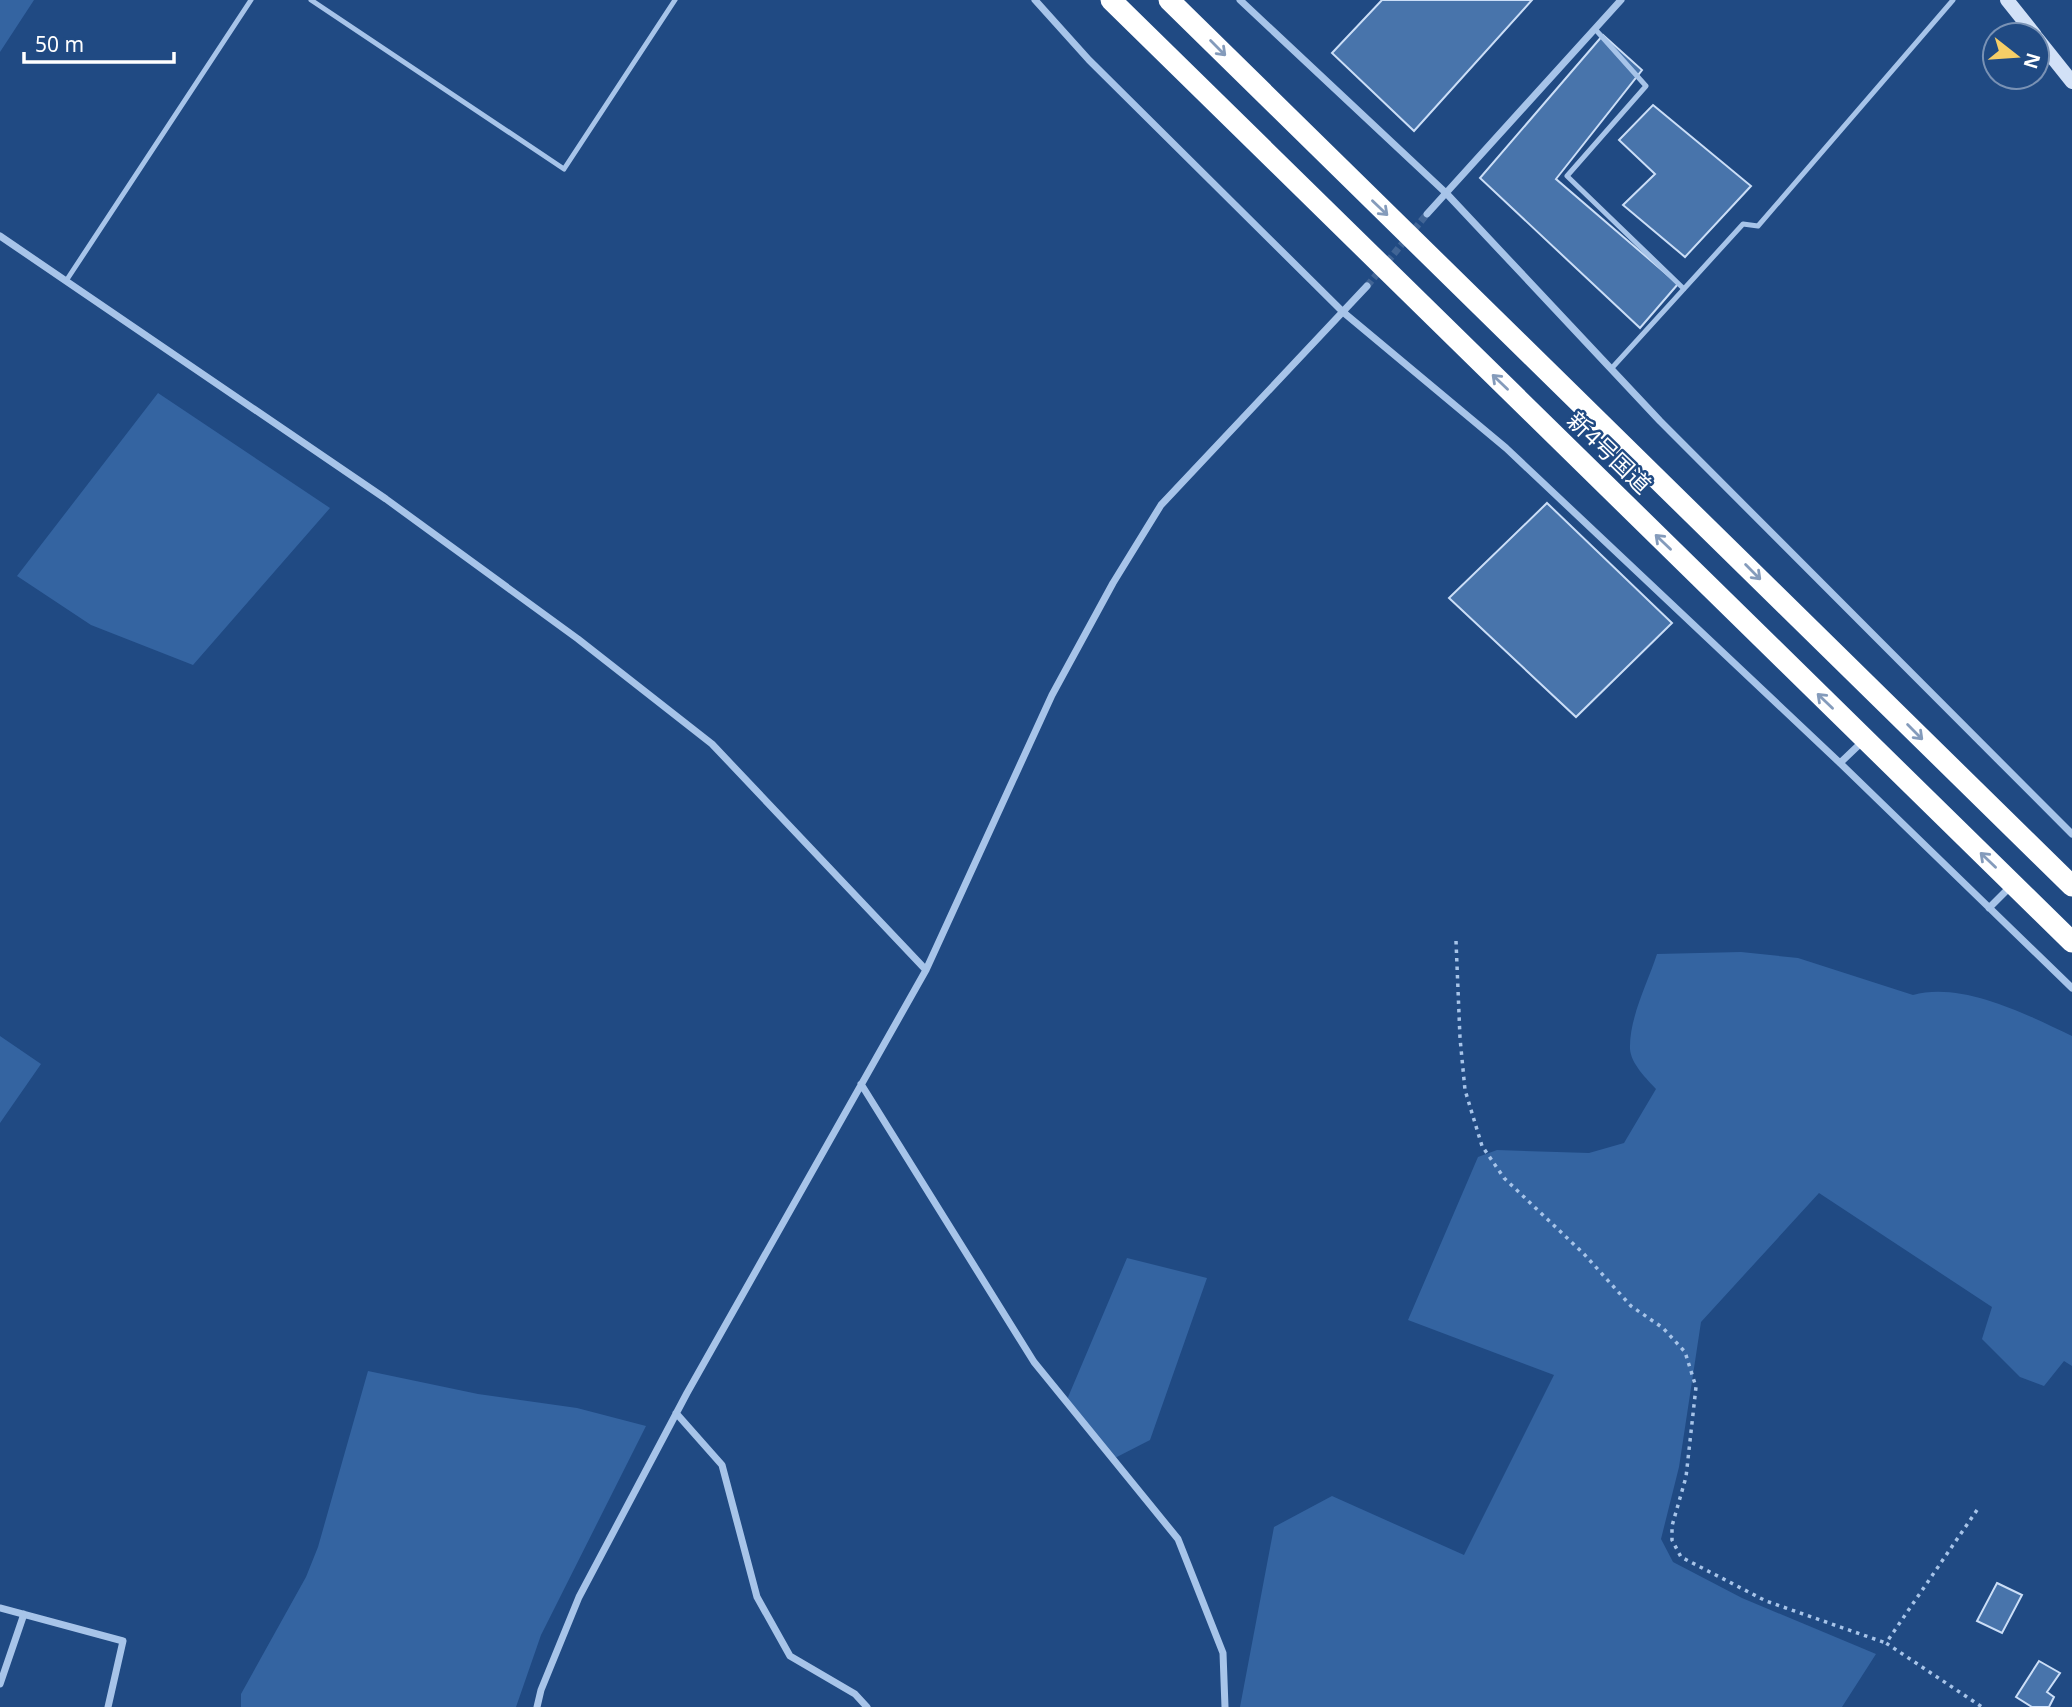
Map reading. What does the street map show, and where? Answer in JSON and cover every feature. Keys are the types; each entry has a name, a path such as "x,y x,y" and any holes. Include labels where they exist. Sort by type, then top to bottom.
{"highway":[{"name":"新4号国道","path":"1111,0 2072,942"},
{"name":"新4号国道","path":"1169,0 2072,886"}],"street":[{"path":"1035,0 1089,60 1342,312 1506,448 1840,763 2072,988"},
{"path":"1240,0 1446,193 1611,369 2072,834"},
{"path":"1427,214 1621,0"},
{"path":"2007,0 2023,21"},
{"path":"2051,56 2072,82"},
{"path":"0,236 386,499 578,639 712,744 926,970"},
{"path":"537,1707 541,1690 579,1597 677,1413 926,970 1052,695 1113,583 1160,505 1367,286"},
{"path":"1840,763 1864,740"},
{"path":"1989,908 2013,884"},
{"path":"861,1084 1034,1362 1178,1539 1223,1653 1225,1707"},
{"path":"677,1413 722,1465 757,1597 790,1656 855,1695 867,1707"},
{"path":"0,1608 123,1640 108,1707"},
{"path":"0,1684 23,1614"}],"lane":[{"path":"66,281 251,0"},
{"path":"311,0 564,169 675,0"},
{"path":"1611,369 1743,224 1758,226 1953,0"},
{"path":"1595,29 1646,86 1567,176 1684,289"}],"path":[{"path":"1456,942 1458,1013 1465,1090 1482,1146 1504,1178 1584,1254 1631,1306 1663,1328 1685,1352 1696,1387 1686,1477 1672,1525 1672,1540 1681,1557 1766,1601 1886,1643 1982,1707"},
{"path":"1886,1643 1977,1510"}],"shaded area":[{"path":"0,0 34,0 0,52"},
{"path":"158,393 330,508 193,665 91,625 17,576"},
{"path":"1741,952 1798,958 1913,995 1932,992 1973,996 2015,1010 2072,1036 2072,1366 2064,1361 2044,1386 2020,1377 1982,1339 1992,1307 1819,1193 1701,1322 1679,1467 1661,1539 1673,1562 1742,1598 1876,1654 1842,1707 1240,1707 1274,1527 1332,1496 1464,1555 1554,1375 1408,1320 1478,1157 1497,1150 1589,1153 1624,1143 1656,1089 1636,1066 1630,1049 1636,1013 1657,954"},
{"path":"0,1036 41,1064 0,1123"},
{"path":"1127,1258 1207,1278 1150,1440 1111,1460 1066,1402"},
{"path":"368,1371 478,1394 577,1408 646,1426 541,1635 516,1707 241,1707 241,1694 306,1577 318,1547"}],"building":[{"path":"1382,0 1532,0 1414,131 1332,53"},
{"path":"1603,35 1642,70 1556,179 1678,284 1640,328 1480,178"},
{"path":"1653,105 1751,186 1685,257 1623,205 1655,174 1619,140"},
{"path":"1547,503 1672,623 1576,717 1449,598"},
{"path":"1997,1583 2022,1595 2002,1633 1977,1621"},
{"path":"2039,1661 2060,1673 2047,1692 2054,1697 2049,1707 2032,1707 2016,1697"}],"tunnel":[{"path":"1367,286 1427,214"}]}
